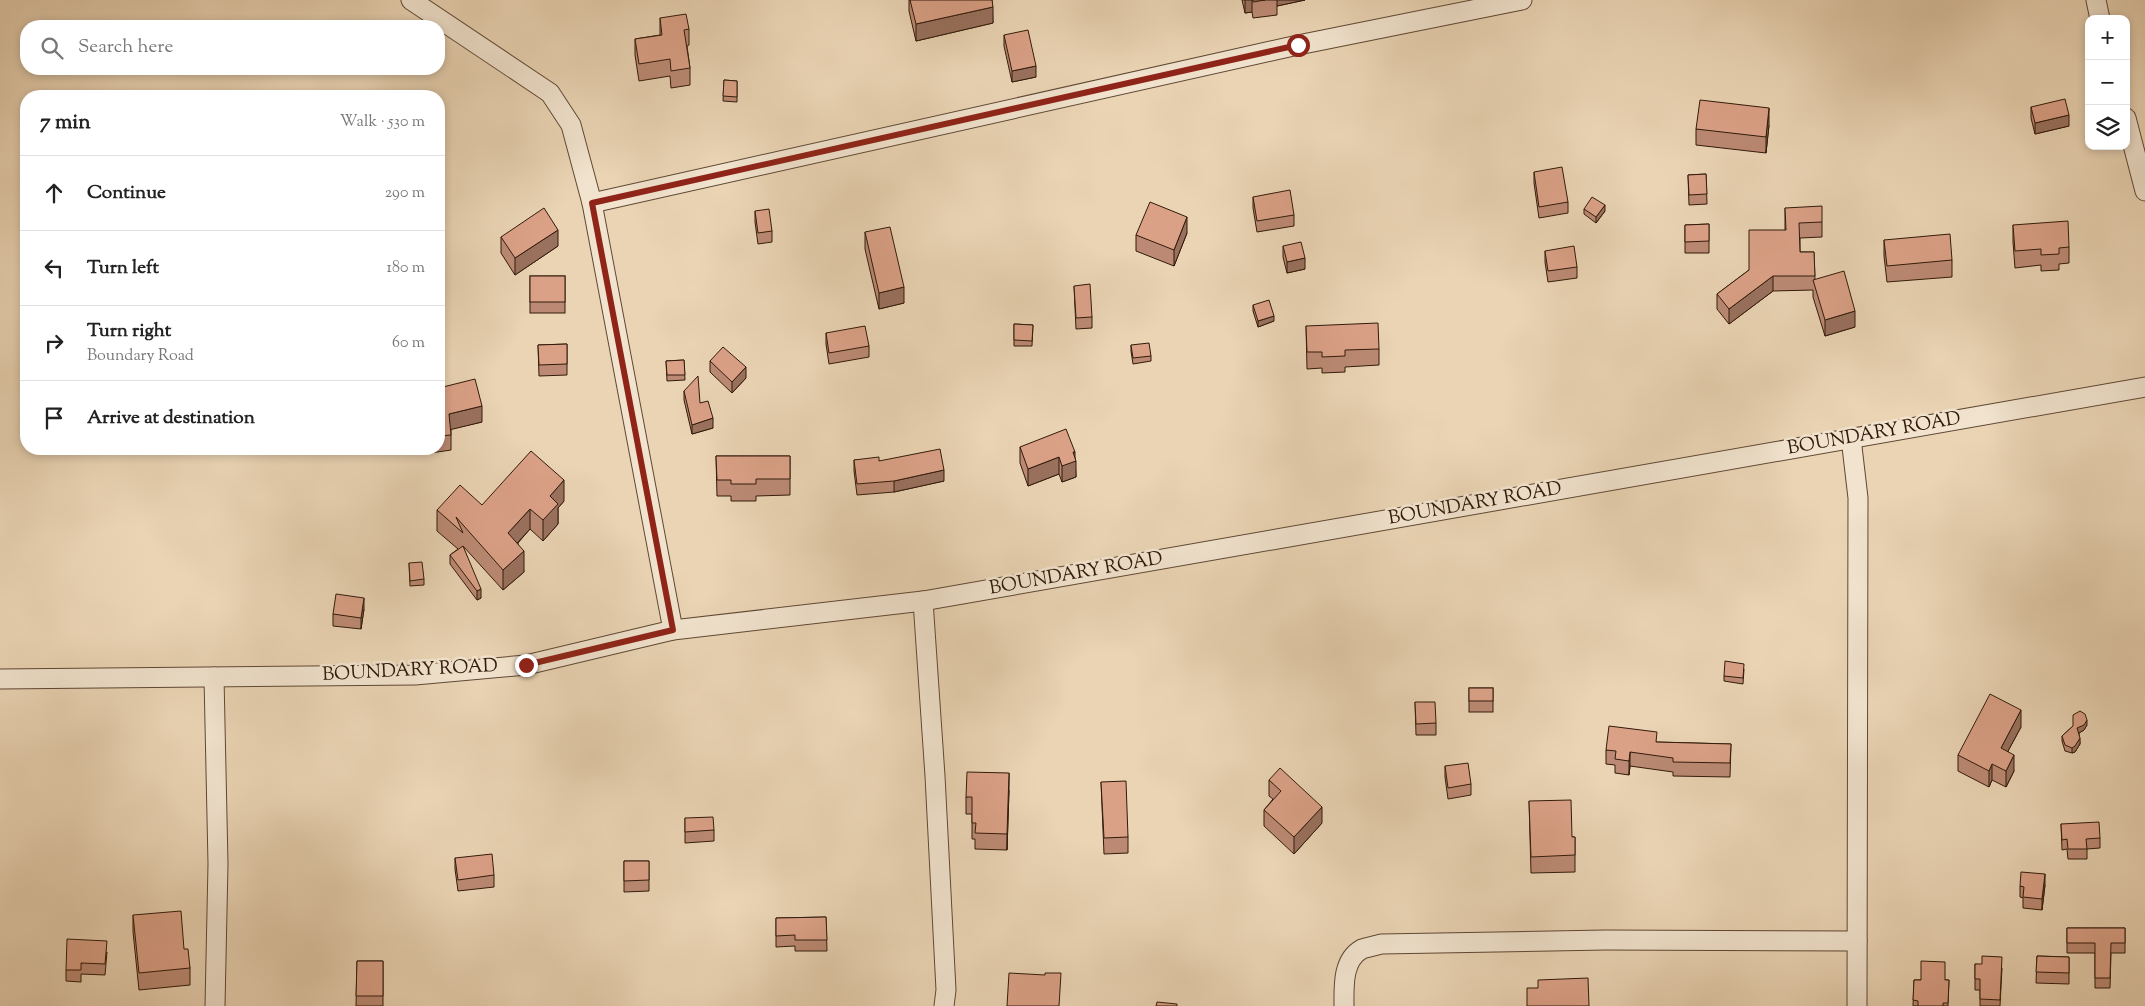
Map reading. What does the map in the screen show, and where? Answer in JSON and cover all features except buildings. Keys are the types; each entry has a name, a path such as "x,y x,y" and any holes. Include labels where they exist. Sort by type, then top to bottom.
{"street":[{"path":"411,0 441,20"},
{"path":"592,203 1298,45 1522,0"},
{"path":"2096,0 2099,15"},
{"path":"445,23 550,93 571,126 592,203 673,630"},
{"path":"2130,133 2145,191"},
{"name":"BOUNDARY ROAD","path":"0,679 415,674 526,665 673,630 923,601 2145,387"},
{"path":"1851,438 1858,498 1858,1006"},
{"path":"923,601 935,776 946,990 944,1006"},
{"path":"214,677 218,864 215,1006"},
{"path":"1344,1006 1344,982 1349,962 1361,950 1381,944 1605,940 1857,941"}],"route":[{"path":"526,665 673,630 592,203 1298,45"}]}
